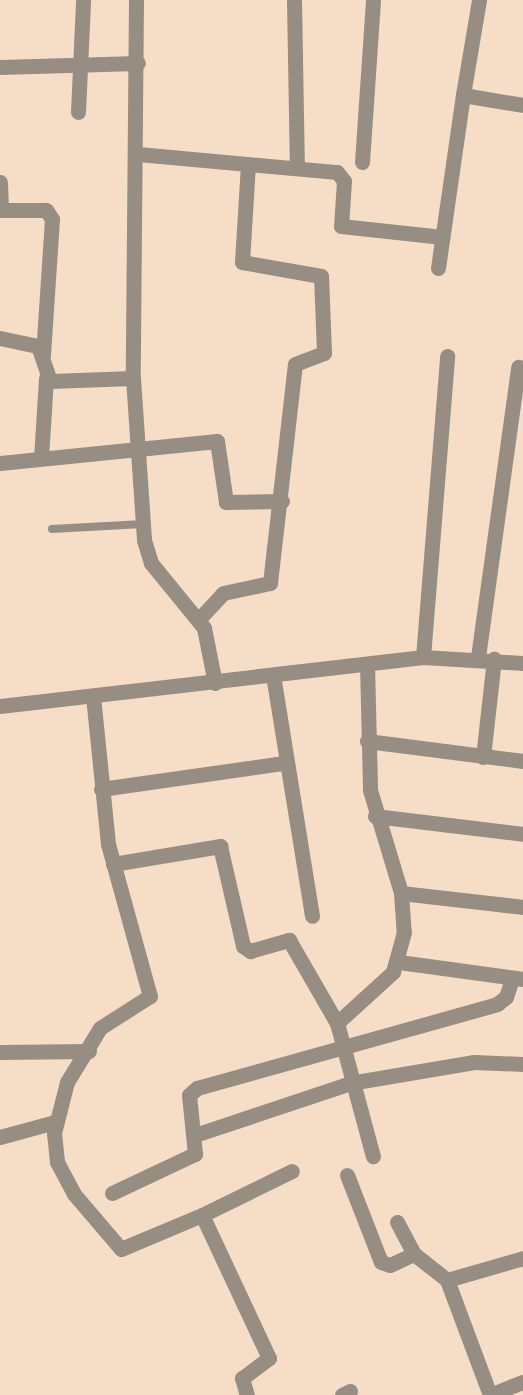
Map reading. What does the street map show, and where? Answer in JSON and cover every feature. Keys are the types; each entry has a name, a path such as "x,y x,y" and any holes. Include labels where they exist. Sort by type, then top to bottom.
{"street":[{"path":"78,112 83,0"},
{"path":"136,0 138,154 133,378 136,449 143,524 151,563 199,619 215,683"},
{"path":"294,0 297,168"},
{"path":"362,162 373,0"},
{"path":"438,268 479,0"},
{"path":"0,67 138,63"},
{"path":"463,95 523,105"},
{"path":"138,154 297,168 341,175 339,222 345,229 442,237"},
{"path":"199,619 223,592 270,583 282,501 295,364 324,353 323,281 317,273 242,262 248,164"},
{"path":"0,182 0,209 46,210 52,219 43,355 46,378 41,458"},
{"path":"0,338 30,340 43,355"},
{"path":"423,657 447,356"},
{"path":"478,657 518,367"},
{"path":"46,378 66,382 133,378"},
{"path":"0,463 217,441 225,502 282,501"},
{"path":"0,706 215,683 423,657 478,657 523,663"},
{"path":"483,757 494,659"},
{"path":"337,1023 399,962 404,932 400,893 375,816 367,741 367,664"},
{"path":"273,675 284,763 312,916"},
{"path":"93,696 101,789 113,864 150,996 106,1023 67,1082 55,1122 53,1144 63,1175 121,1250 202,1215 292,1171"},
{"path":"367,741 523,761"},
{"path":"101,789 284,763"},
{"path":"375,816 523,834"},
{"path":"113,864 220,846 243,946 250,951 289,940 337,1023 350,1083 373,1156"},
{"path":"400,893 523,907"},
{"path":"112,1193 191,1156 197,1151 192,1091 342,1046 497,1004 506,997 518,978 399,962"},
{"path":"0,1052 88,1051"},
{"path":"195,1135 350,1083 474,1062 523,1064"},
{"path":"0,1137 55,1122"},
{"path":"347,1175 381,1262 390,1265 414,1254"},
{"path":"202,1215 268,1358 242,1378 247,1395"},
{"path":"397,1222 414,1254 447,1280 489,1395 523,1382"},
{"path":"447,1280 523,1258"}],"lane":[{"path":"52,529 143,524"}]}
